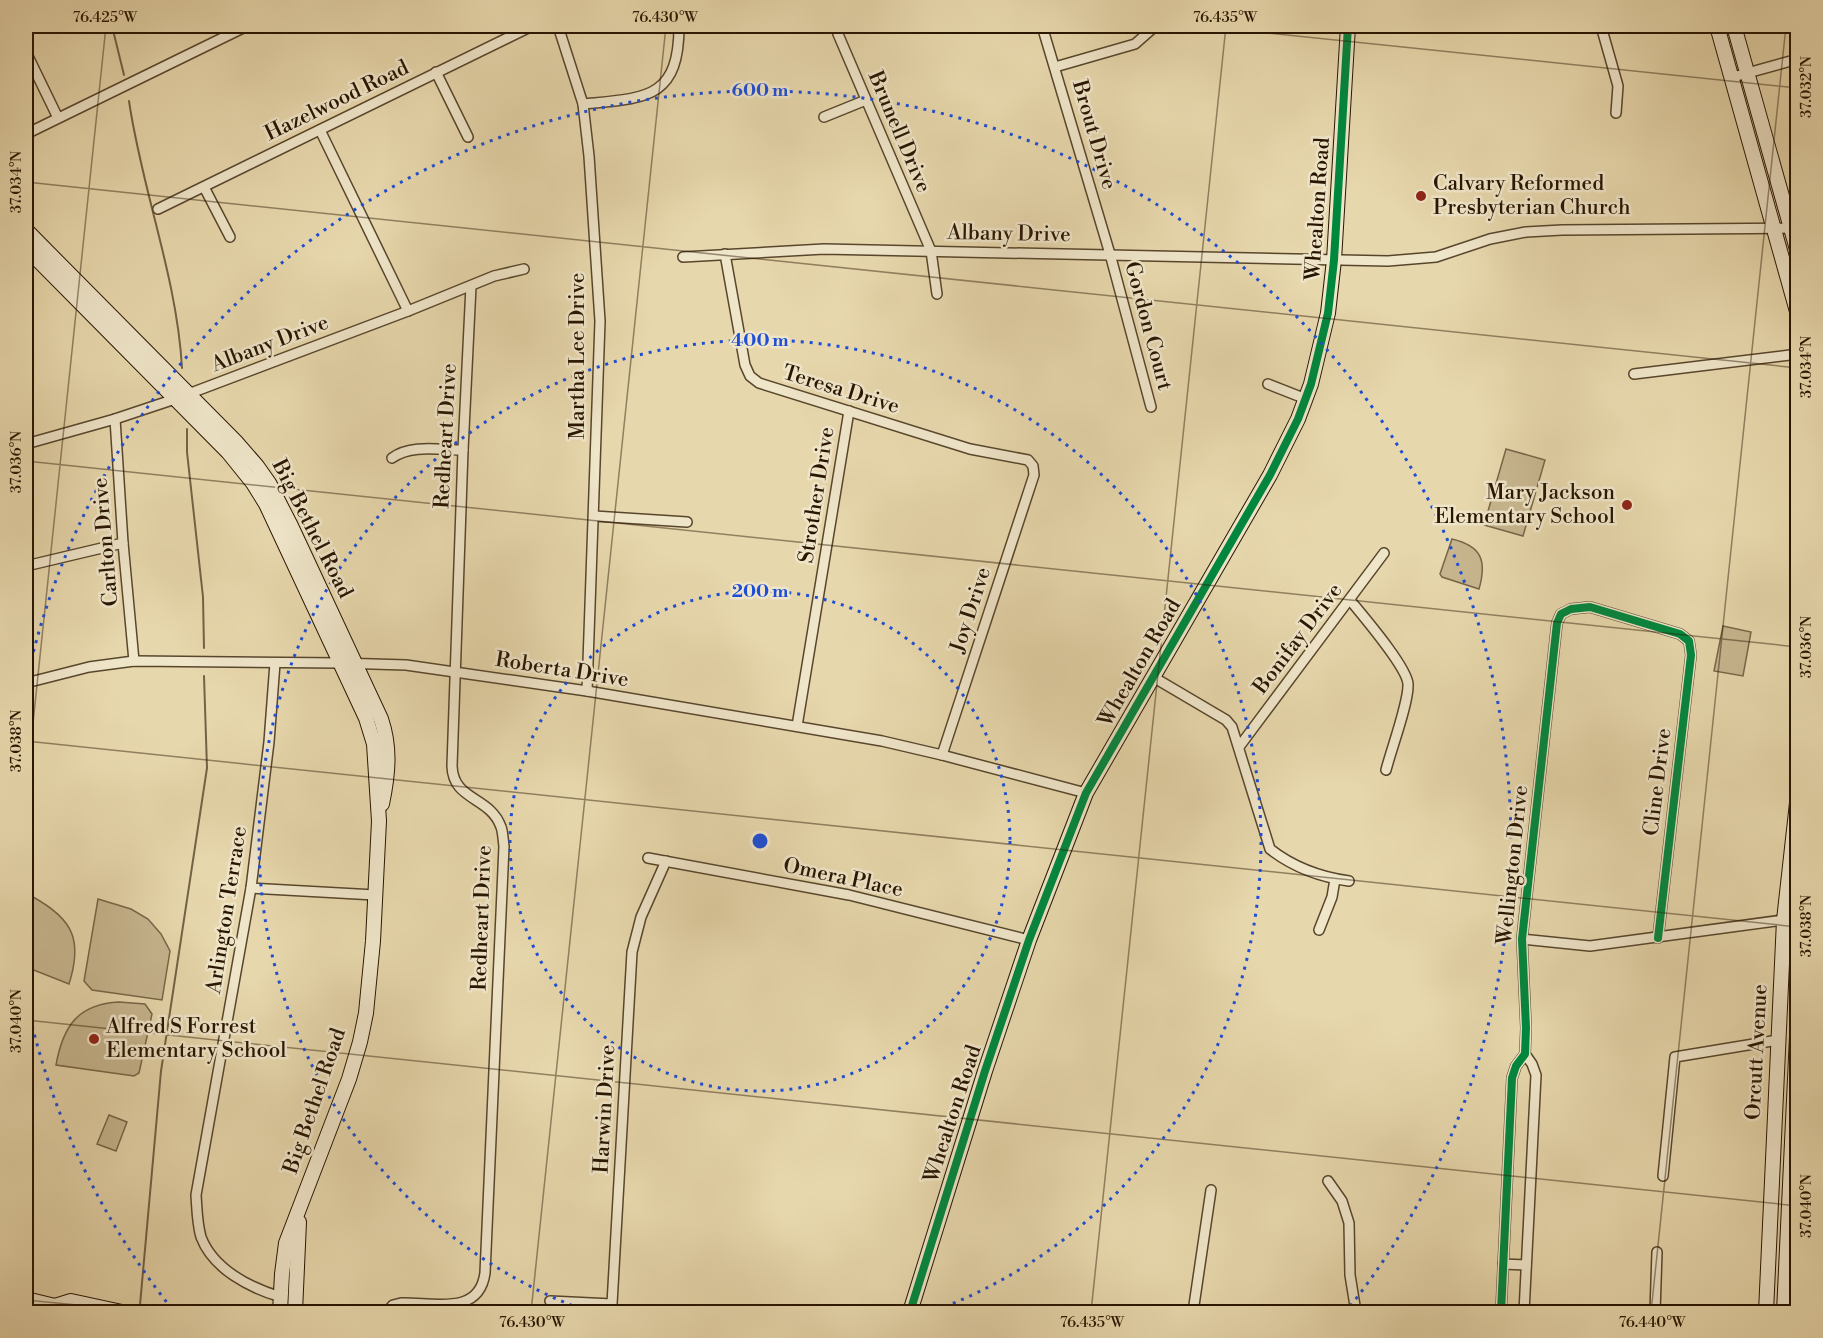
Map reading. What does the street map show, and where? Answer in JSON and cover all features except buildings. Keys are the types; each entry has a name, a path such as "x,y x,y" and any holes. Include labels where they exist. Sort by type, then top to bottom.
{"main road":[{"name":"Whealton Road","path":"910,1312 985,1071 1029,940 1086,793 1270,475 1306,399 1322,344 1334,260 1348,26"},
{"path":"1717,26 1733,77 1797,315"},
{"path":"1734,26 1794,228 1797,253"},
{"name":"Big Bethel Road","path":"26,230 181,396 278,515 355,663 381,719 388,746 387,780 379,821"},
{"name":"Big Bethel Road","path":"26,248 181,396"},
{"name":"Big Bethel Road","path":"278,515 373,736 379,821 369,986 360,1042 349,1079 286,1244 280,1312"},
{"name":"Orcutt Avenue","path":"1766,1312 1778,1040 1791,919 1797,794"},
{"name":"Orcutt Avenue","path":"1784,1312 1797,1015"},
{"name":"Big Bethel Road","path":"295,1312 299,1214"},
{"path":"26,1299 57,1310 71,1301 122,1312"}],"street":[{"path":"26,134 247,26"},
{"name":"Hazelwood Road","path":"158,209 532,26"},
{"name":"Martha Lee Drive","path":"558,26 583,104 589,156 600,321 587,691"},
{"path":"583,104 629,100 645,96 659,87 670,75 677,59 679,26"},
{"name":"Brunell Drive","path":"837,26 837,33 931,251 937,294"},
{"name":"Brout Drive","path":"1042,26 1110,254"},
{"path":"1601,26 1618,86 1616,113"},
{"path":"1055,68 1135,44 1152,29"},
{"path":"26,52 58,118"},
{"path":"1733,77 1797,59"},
{"path":"436,72 468,137"},
{"path":"824,117 866,100"},
{"path":"320,130 408,311"},
{"path":"204,187 230,237"},
{"name":"Albany Drive","path":"683,257 824,249 1411,260 1445,254 1490,239 1526,232 1794,228"},
{"name":"Teresa Drive","path":"725,254 745,365 750,376 759,383 970,449 1028,460 1033,466 1034,475"},
{"name":"Gordon Court","path":"1110,254 1151,408"},
{"name":"Albany Drive","path":"26,444 115,419 181,396 408,311 494,276 524,269"},
{"name":"Redheart Drive","path":"387,1312 393,1305 401,1303 462,1303 475,1296 481,1289 485,1273 504,846 501,826 490,809 474,797 464,793 452,777 471,286"},
{"path":"1634,374 1797,354"},
{"path":"1268,384 1306,399"},
{"name":"Strother Drive","path":"797,726 849,411"},
{"name":"Carlton Drive","path":"115,419 134,661"},
{"path":"392,458 412,450 463,450"},
{"name":"Joy Drive","path":"942,755 1034,475"},
{"path":"594,516 687,522"},
{"path":"26,566 123,543"},
{"name":"Bonifay Drive","path":"1239,747 1384,553"},
{"path":"1350,600 1402,668 1408,683 1386,770"},
{"name":"Cline Drive","path":"1556,633 1561,614 1571,609 1590,607 1680,634 1689,641 1691,655 1658,938"},
{"name":"Wellington Drive","path":"1501,1312 1512,1078 1516,1066 1525,1054 1526,1019 1522,939 1556,633"},
{"name":"Roberta Drive","path":"26,683 89,667 134,661 406,665 587,691 882,741 1086,793"},
{"name":"Arlington Terrace","path":"276,663 251,888 196,1195 197,1216 202,1238 220,1264 234,1276 250,1285 281,1297"},
{"path":"1153,677 1226,720 1236,735 1270,849 1283,859 1326,878 1349,881"},
{"name":"Omera Place","path":"648,858 849,895 1029,940"},
{"name":"Harwin Drive","path":"550,1301 612,1304 632,952 641,916 666,861"},
{"path":"1319,930 1332,897 1335,879"},
{"path":"251,888 375,895"},
{"path":"1522,939 1590,946 1791,919"},
{"path":"1663,1176 1675,1057 1778,1040"},
{"name":"Wellington Drive","path":"1524,1312 1536,1075 1525,1054"},
{"path":"1328,1181 1342,1201 1349,1223 1350,1275 1356,1312"},
{"path":"1193,1312 1211,1190"},
{"path":"1655,1312 1657,1252"},
{"path":"1503,1264 1526,1265"}],"shaded area":[{"path":"1506,449 1545,460 1523,536 1484,525"},
{"path":"1452,539 1470,546 1480,556 1482,570 1479,589 1442,577 1440,574"},
{"path":"1723,626 1751,632 1743,676 1714,671"},
{"path":"33,897 57,914 71,932 75,955 69,984 26,967 26,915"},
{"path":"98,899 131,909 148,919 161,934 170,951 162,1000 92,990 84,981"},
{"path":"119,1002 145,1004 152,1014 139,1073 134,1076 56,1065 63,1039 75,1020 93,1007"},
{"path":"109,1115 127,1122 116,1151 97,1144"}],"waterway":[{"path":"112,26 124,75"},
{"path":"129,101 173,301 182,368"},
{"path":"187,429 187,452 203,597 204,648"},
{"path":"140,1305 161,1071 207,768 204,676"}],"cycle path":[{"path":"910,1312 985,1071 1029,940 1086,793 1270,475 1298,419 1311,384 1328,313 1334,260 1348,26"},
{"path":"1501,1312 1512,1078 1516,1066 1525,1054 1522,939 1557,623 1561,614 1571,609 1590,607 1680,634 1689,641 1691,655 1658,938"}],"place":[{"name":"Calvary Reformed Presbyterian Church","path":"1421,196"},
{"name":"Mary Jackson Elementary School","path":"1627,505"},
{"name":"Alfred S Forrest Elementary School","path":"94,1039"}]}
